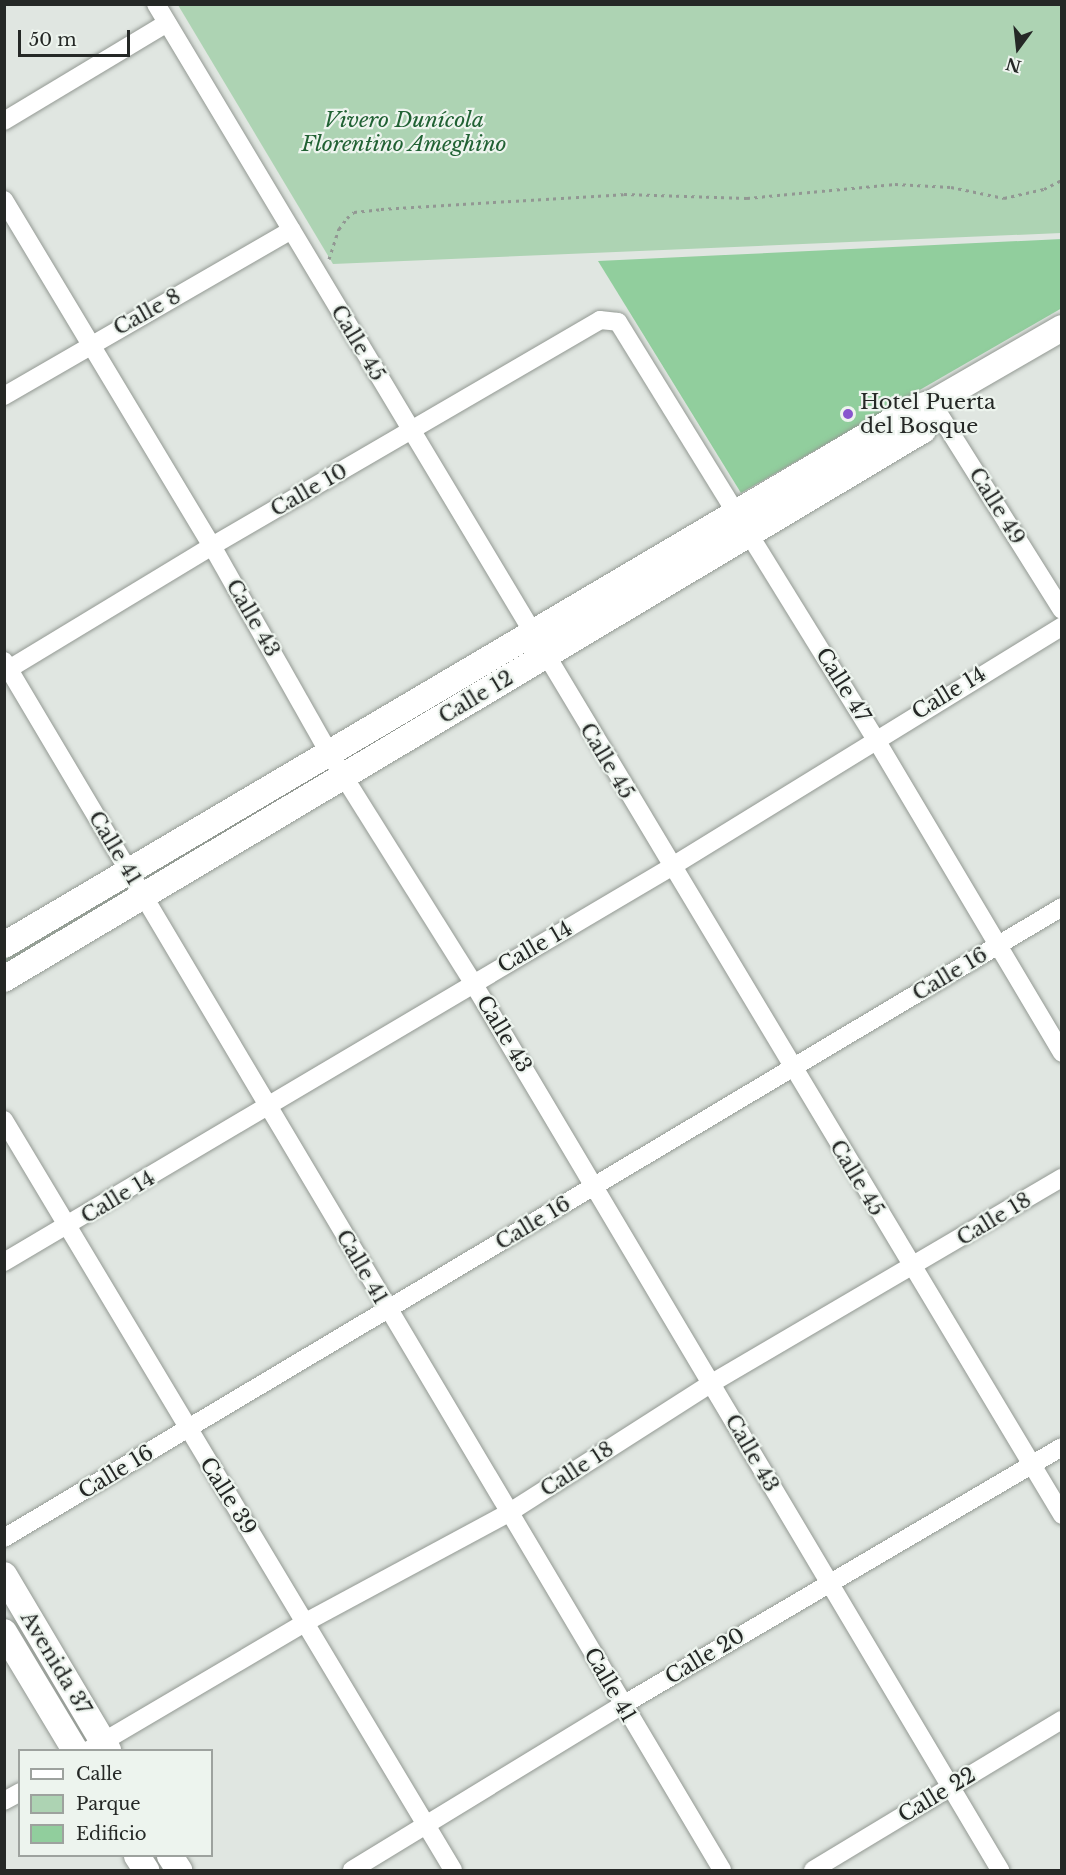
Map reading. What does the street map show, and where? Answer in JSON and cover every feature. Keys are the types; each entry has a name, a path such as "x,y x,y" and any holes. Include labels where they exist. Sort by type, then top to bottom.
{"street":[{"name":"Calle 45","path":"156,4 791,1068 1062,1515"},
{"path":"4,121 167,23"},
{"name":"Calle 43","path":"4,200 212,546 329,753 473,983 595,1186 828,1584 1000,1870"},
{"name":"Calle 8","path":"4,396 90,344 291,230"},
{"name":"Calle 10","path":"6,668 600,320 618,322"},
{"name":"Calle 47","path":"618,322 875,738 1062,1053"},
{"path":"932,402 1062,328"},
{"name":"Calle 12","path":"4,945 532,634 924,430 932,402"},
{"name":"Calle 49","path":"932,402 1062,610"},
{"name":"Calle 12","path":"4,979 545,656 743,523"},
{"name":"Calle 14","path":"4,1262 671,867 875,738 1062,626"},
{"name":"Calle 41","path":"6,668 144,896 387,1310 510,1512 621,1706 722,1870"},
{"name":"Calle 16","path":"4,1538 1062,907"},
{"name":"Calle 39","path":"4,1120 186,1430 306,1622 453,1870"},
{"name":"Calle 18","path":"100,1748 306,1622 510,1512 712,1383 912,1268 1062,1178"},
{"name":"Calle 20","path":"352,1870 427,1827 621,1706 1062,1447"},
{"name":"Avenida 37","path":"4,1575 100,1748"},
{"name":"Avenida 37","path":"4,1632 74,1749"},
{"name":"Calle 22","path":"813,1870 1062,1720"},
{"path":"4,1802 18,1793"},
{"path":"138,1857 146,1870"},
{"path":"171,1857 179,1870"}],"path":[{"path":"328,263 339,229 354,212 624,194 747,198 895,184 951,187 1004,198 1044,189 1062,180"}],"green space":[{"name":"Vivero Dunícola Florentino Ameghino","path":"178,5 1061,5 1061,233 333,264"},
{"path":"325,769 329,774 147,882 144,880 143,876"},
{"path":"128,886 131,892 5,972 4,953"}],"building":[{"path":"1062,239 1062,308 741,493 598,261"}],"place":[{"name":"Hotel Puerta del Bosque","path":"848,414"}]}
